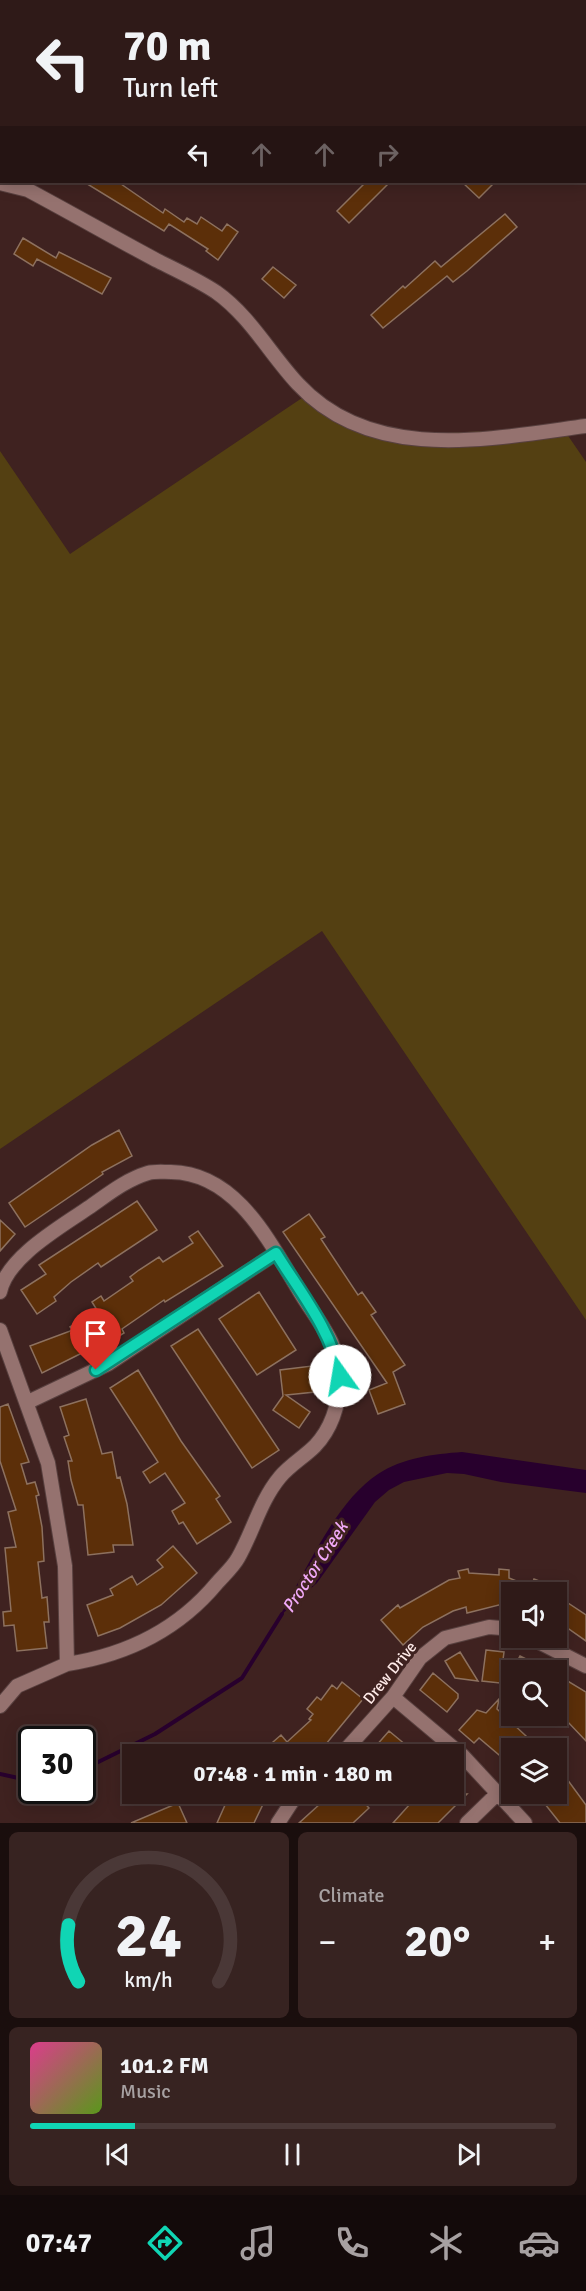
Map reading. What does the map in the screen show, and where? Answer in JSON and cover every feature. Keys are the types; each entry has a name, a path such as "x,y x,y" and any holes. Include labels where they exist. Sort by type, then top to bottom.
{"street":[{"path":"0,183 28,190 216,293 249,322 298,384 324,406 354,424 386,436 417,441 522,434 586,426"},
{"path":"0,1292 1,1286 19,1259 41,1240 126,1182 150,1172 180,1173 215,1184 235,1197 276,1253 336,1352 340,1376 336,1414 317,1444 280,1477 254,1520 238,1559 191,1611 162,1633 100,1659 67,1664 16,1686 0,1706"},
{"path":"28,1402 108,1365 276,1253"},
{"path":"0,1330 28,1402 48,1463 59,1518 65,1566 67,1664"},
{"name":"Drew Drive","path":"351,1744 393,1698 420,1658 445,1638 489,1627 501,1628"},
{"path":"551,1648 586,1666"},
{"path":"393,1698 444,1739 499,1792 525,1823"},
{"path":"466,1823 499,1792"},
{"path":"278,1823 290,1804"}],"shaded area":[{"path":"308,394 390,436 562,427 586,462 586,1320 322,931 0,1149 0,451 70,554"}],"water":[{"path":"462,1452 586,1470 586,1493 501,1482 464,1474 447,1473 404,1482 389,1490 375,1502 317,1583 279,1617 334,1520 362,1487 378,1474 397,1464 429,1456"}],"building":[{"path":"86,183 119,183 163,213 165,209 184,222 187,218 197,224 201,217 222,231 227,224 238,232 218,260 206,251 208,249 169,224 164,231"},
{"path":"365,183 389,183 349,223 337,211"},
{"path":"463,183 494,183 479,198"},
{"path":"505,214 517,227 453,282 447,276 383,328 371,315 435,261 441,267"},
{"path":"23,238 56,258 59,252 111,278 102,294 37,259 33,266 14,254"},
{"path":"273,267 296,285 284,298 262,279"},
{"path":"119,1130 132,1156 102,1172 103,1174 25,1227 9,1203 92,1145"},
{"path":"137,1201 157,1230 101,1267 98,1263 71,1282 54,1297 56,1301 37,1314 21,1290 46,1274 39,1265"},
{"path":"309,1214 325,1237 321,1239 358,1295 362,1292 376,1312 371,1315 405,1365 393,1372 405,1404 378,1414 369,1390 387,1383 283,1232"},
{"path":"0,1220 15,1234 0,1251"},
{"path":"198,1231 223,1266 165,1302 164,1300 122,1329 124,1333 108,1343 106,1341 42,1373 30,1346 73,1330 70,1327 97,1310 92,1302 101,1296 104,1301 133,1281 130,1277 139,1270 159,1257 163,1262 193,1243 189,1237"},
{"path":"259,1292 296,1350 257,1375 219,1319"},
{"path":"198,1329 279,1450 252,1468 171,1346"},
{"path":"312,1366 315,1392 286,1395 310,1412 299,1428 273,1410 283,1396 280,1370"},
{"path":"138,1370 181,1441 220,1496 216,1499 231,1522 197,1544 183,1522 179,1524 172,1511 185,1503 165,1473 150,1483 143,1472 158,1462 110,1388"},
{"path":"86,1399 102,1454 112,1452 117,1478 120,1477 127,1504 133,1545 113,1545 114,1552 88,1555 83,1505 78,1505 71,1480 68,1461 72,1461 64,1437 69,1435 60,1407"},
{"path":"8,1404 29,1462 21,1464 27,1484 35,1482 39,1495 36,1496 42,1527 44,1561 38,1562 42,1598 47,1597 49,1622 44,1622 47,1648 17,1651 14,1625 4,1626 3,1612 11,1611 5,1548 16,1547 8,1512 16,1510 0,1461 0,1407"},
{"path":"173,1546 197,1573 161,1605 120,1628 98,1636 87,1605 113,1595 110,1589 132,1576 137,1585 163,1567 157,1560"},
{"path":"468,1569 469,1573 499,1575 499,1569 509,1570 509,1578 519,1582 501,1582 501,1604 467,1613 466,1607 453,1611 423,1627 403,1645 381,1620 398,1605 400,1608 449,1580 460,1578 458,1571"},
{"path":"567,1602 586,1615 586,1641 567,1628"},
{"path":"486,1650 504,1652 503,1660 501,1660 500,1683 482,1681"},
{"path":"460,1652 478,1681 455,1678 445,1661"},
{"path":"433,1673 458,1694 458,1698 447,1712 420,1690"},
{"path":"567,1681 586,1692 586,1741 567,1721"},
{"path":"342,1682 363,1699 326,1744 275,1744 273,1742 281,1735 287,1742 311,1720 309,1719 313,1714 307,1709 317,1697 321,1700 332,1685 337,1689"},
{"path":"499,1699 497,1709 501,1713 501,1726 515,1726 528,1738 501,1738 501,1757 479,1738 474,1743 459,1730 477,1710 486,1713"},
{"path":"389,1731 405,1744 378,1744"},
{"path":"567,1779 586,1805 586,1823 560,1823 545,1804 567,1804"},
{"path":"178,1804 187,1823 131,1823"},
{"path":"226,1804 263,1804 254,1823 217,1823"},
{"path":"320,1804 365,1804 369,1808 353,1823 299,1823"},
{"path":"410,1804 457,1804 438,1823 393,1823"}],"waterway":[{"name":"Proctor Creek","path":"96,1763 155,1734 242,1678 282,1614"},
{"name":"Proctor Creek","path":"0,1774 18,1778"}],"route":[{"path":"96,1370 108,1365 276,1253 336,1352 340,1376"}]}
